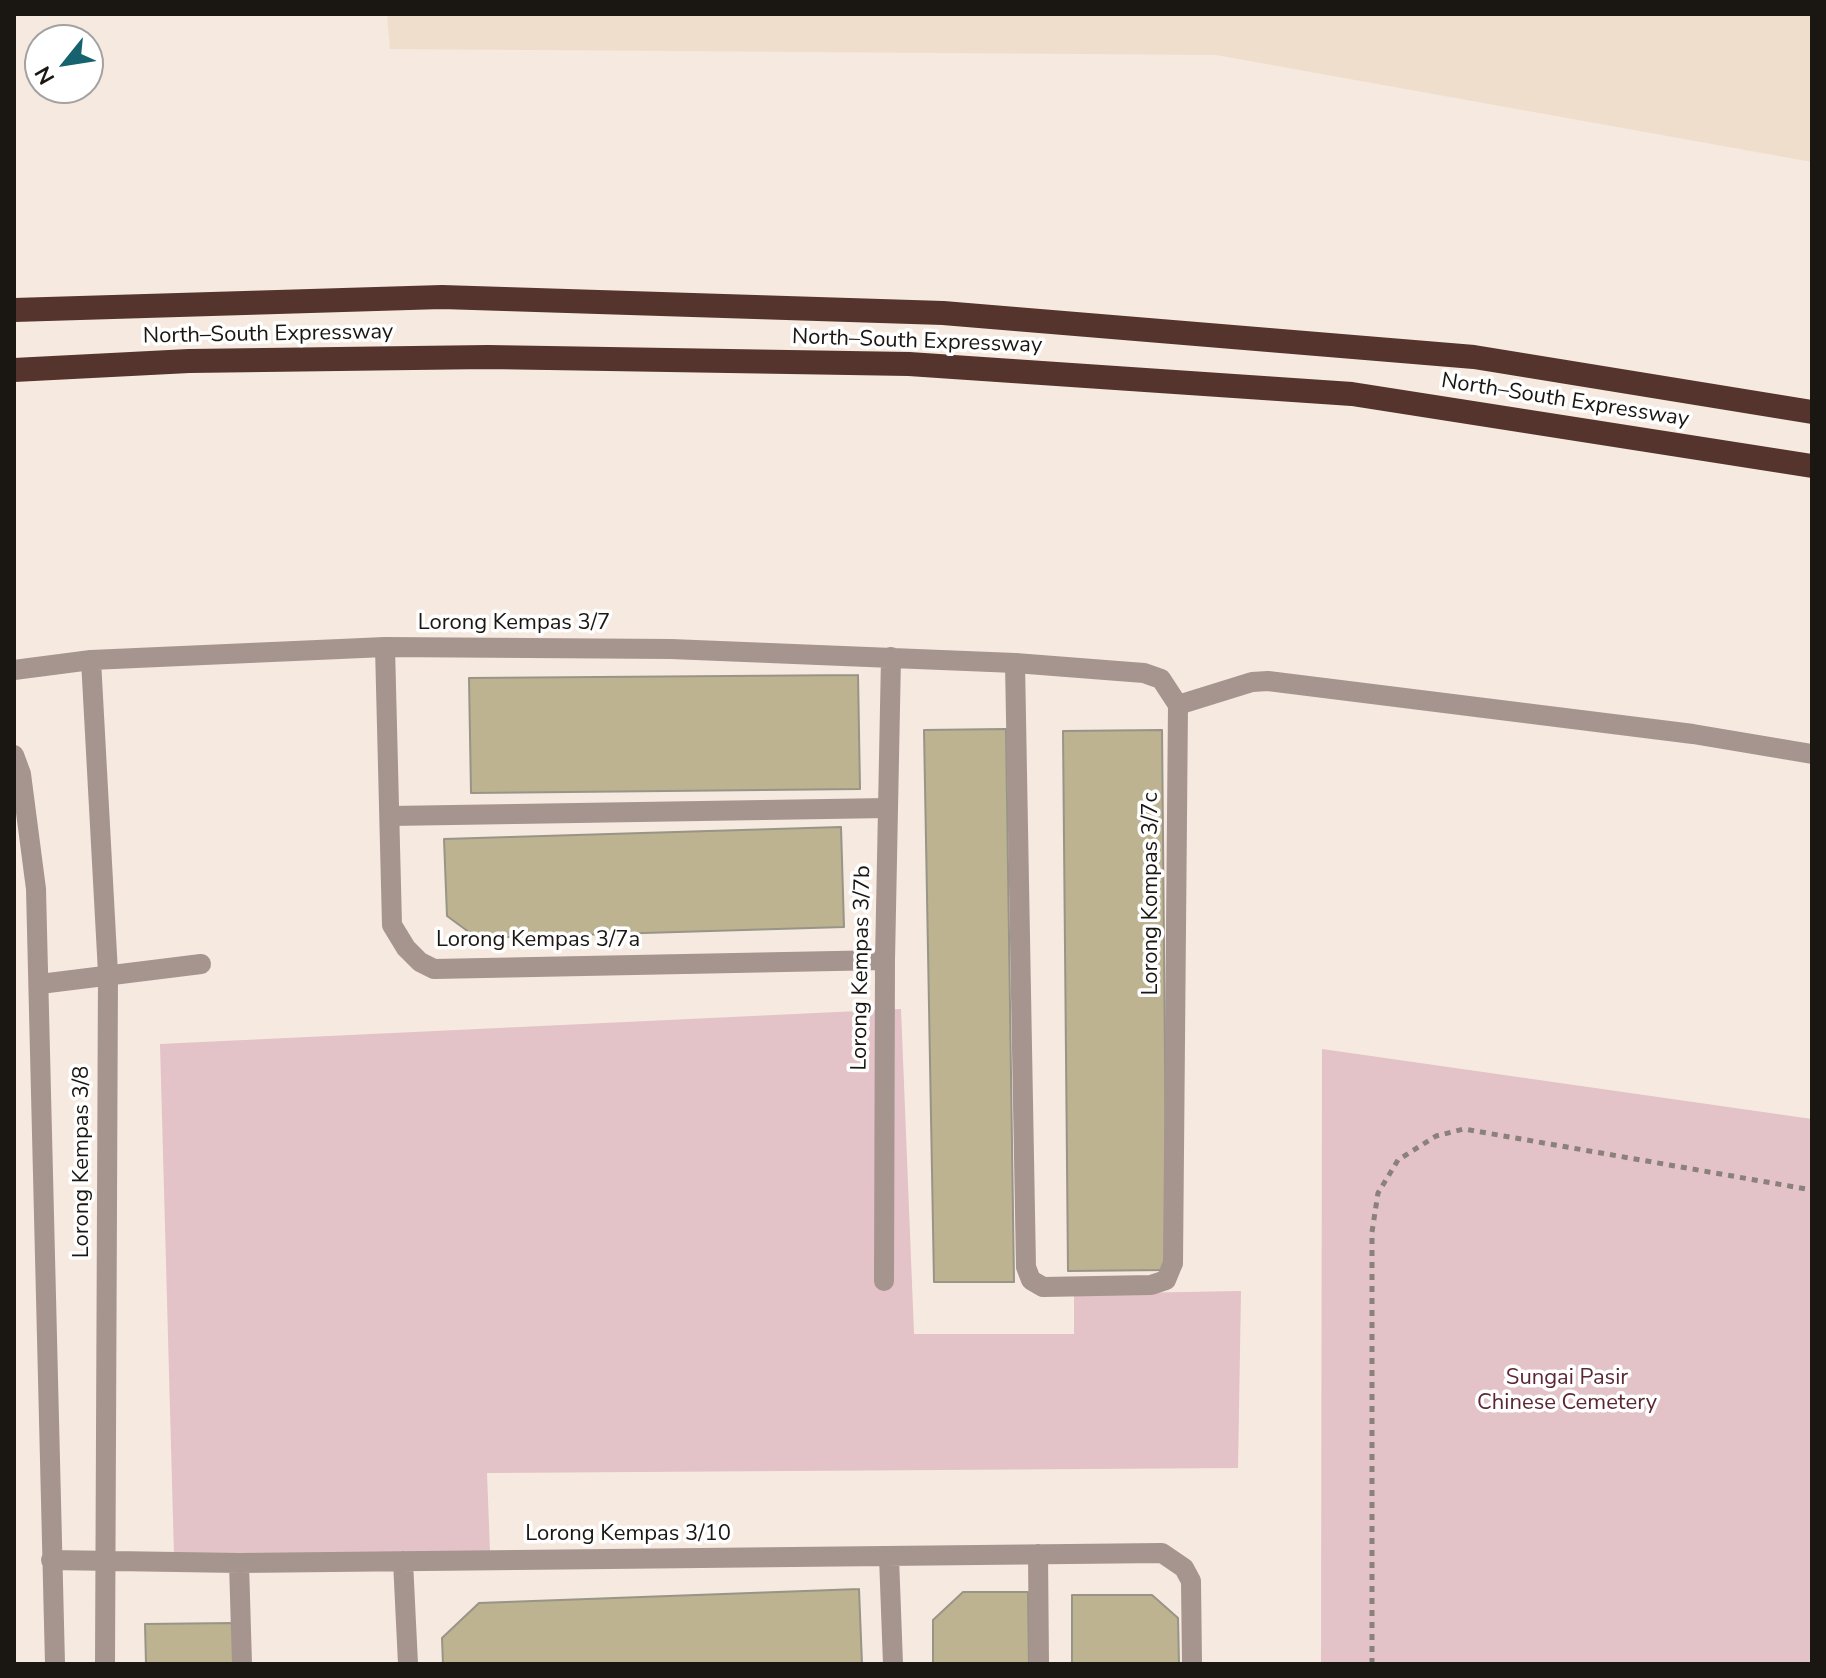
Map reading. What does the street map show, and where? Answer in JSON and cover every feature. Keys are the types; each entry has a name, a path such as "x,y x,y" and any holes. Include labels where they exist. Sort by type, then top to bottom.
{"highway":[{"name":"North–South Expressway","path":"14,310 442,297 943,313 1474,357 1812,412"},
{"name":"North–South Expressway","path":"14,370 189,361 488,357 909,364 1352,394 1812,466"}],"street":[{"name":"Lorong Kempas 3/7","path":"14,670 91,660 385,647 671,649 1015,663"},
{"name":"Lorong Kempas 3/7a","path":"385,647 392,925 406,948 434,969 885,960"},
{"name":"Lorong Kempas 3/7b","path":"884,1281 885,960 891,657"},
{"name":"Lorong Kempas 3/8","path":"91,660 108,973 105,1664"},
{"path":"1015,663 1144,673 1161,679 1178,705 1252,682 1268,681 1693,734 1812,754"},
{"name":"Lorong Kompas 3/7c","path":"1015,663 1026,1267 1031,1280 1043,1287 1151,1285 1166,1280 1173,1263 1178,705"},
{"path":"14,755 21,774 36,889 55,1664"},
{"path":"390,816 888,808"},
{"path":"40,984 108,973 201,964"},
{"name":"Lorong Kempas 3/10","path":"51,1560 239,1563 1162,1553 1184,1568 1191,1581 1192,1664"},
{"path":"1038,1554 1039,1664"},
{"path":"889,1557 893,1664"},
{"path":"403,1561 408,1664"},
{"path":"239,1563 242,1664"}],"path":[{"path":"1372,1664 1372,1232 1378,1193 1398,1160 1436,1136 1464,1129 1812,1190"}],"shaded area":[{"path":"387,14 1812,14 1812,162 1216,55 390,49"}],"green space":[{"path":"901,1009 914,1334 1074,1334 1074,1294 1241,1291 1238,1468 487,1473 490,1552 174,1555 160,1044"},
{"name":"Sungai Pasir Chinese Cemetery","path":"1322,1049 1812,1119 1812,1664 1321,1664"}],"building":[{"path":"858,675 860,789 471,793 469,678"},
{"path":"1006,729 1014,1282 934,1282 924,730"},
{"path":"1162,730 1167,1270 1068,1271 1063,731"},
{"path":"841,827 844,927 477,938 447,916 444,839"},
{"path":"859,1589 862,1664 443,1664 442,1638 479,1603"},
{"path":"963,1592 1028,1592 1029,1664 933,1664 933,1620"},
{"path":"1072,1595 1152,1595 1178,1618 1179,1664 1072,1664"},
{"path":"234,1623 234,1664 146,1664 145,1624"}]}
